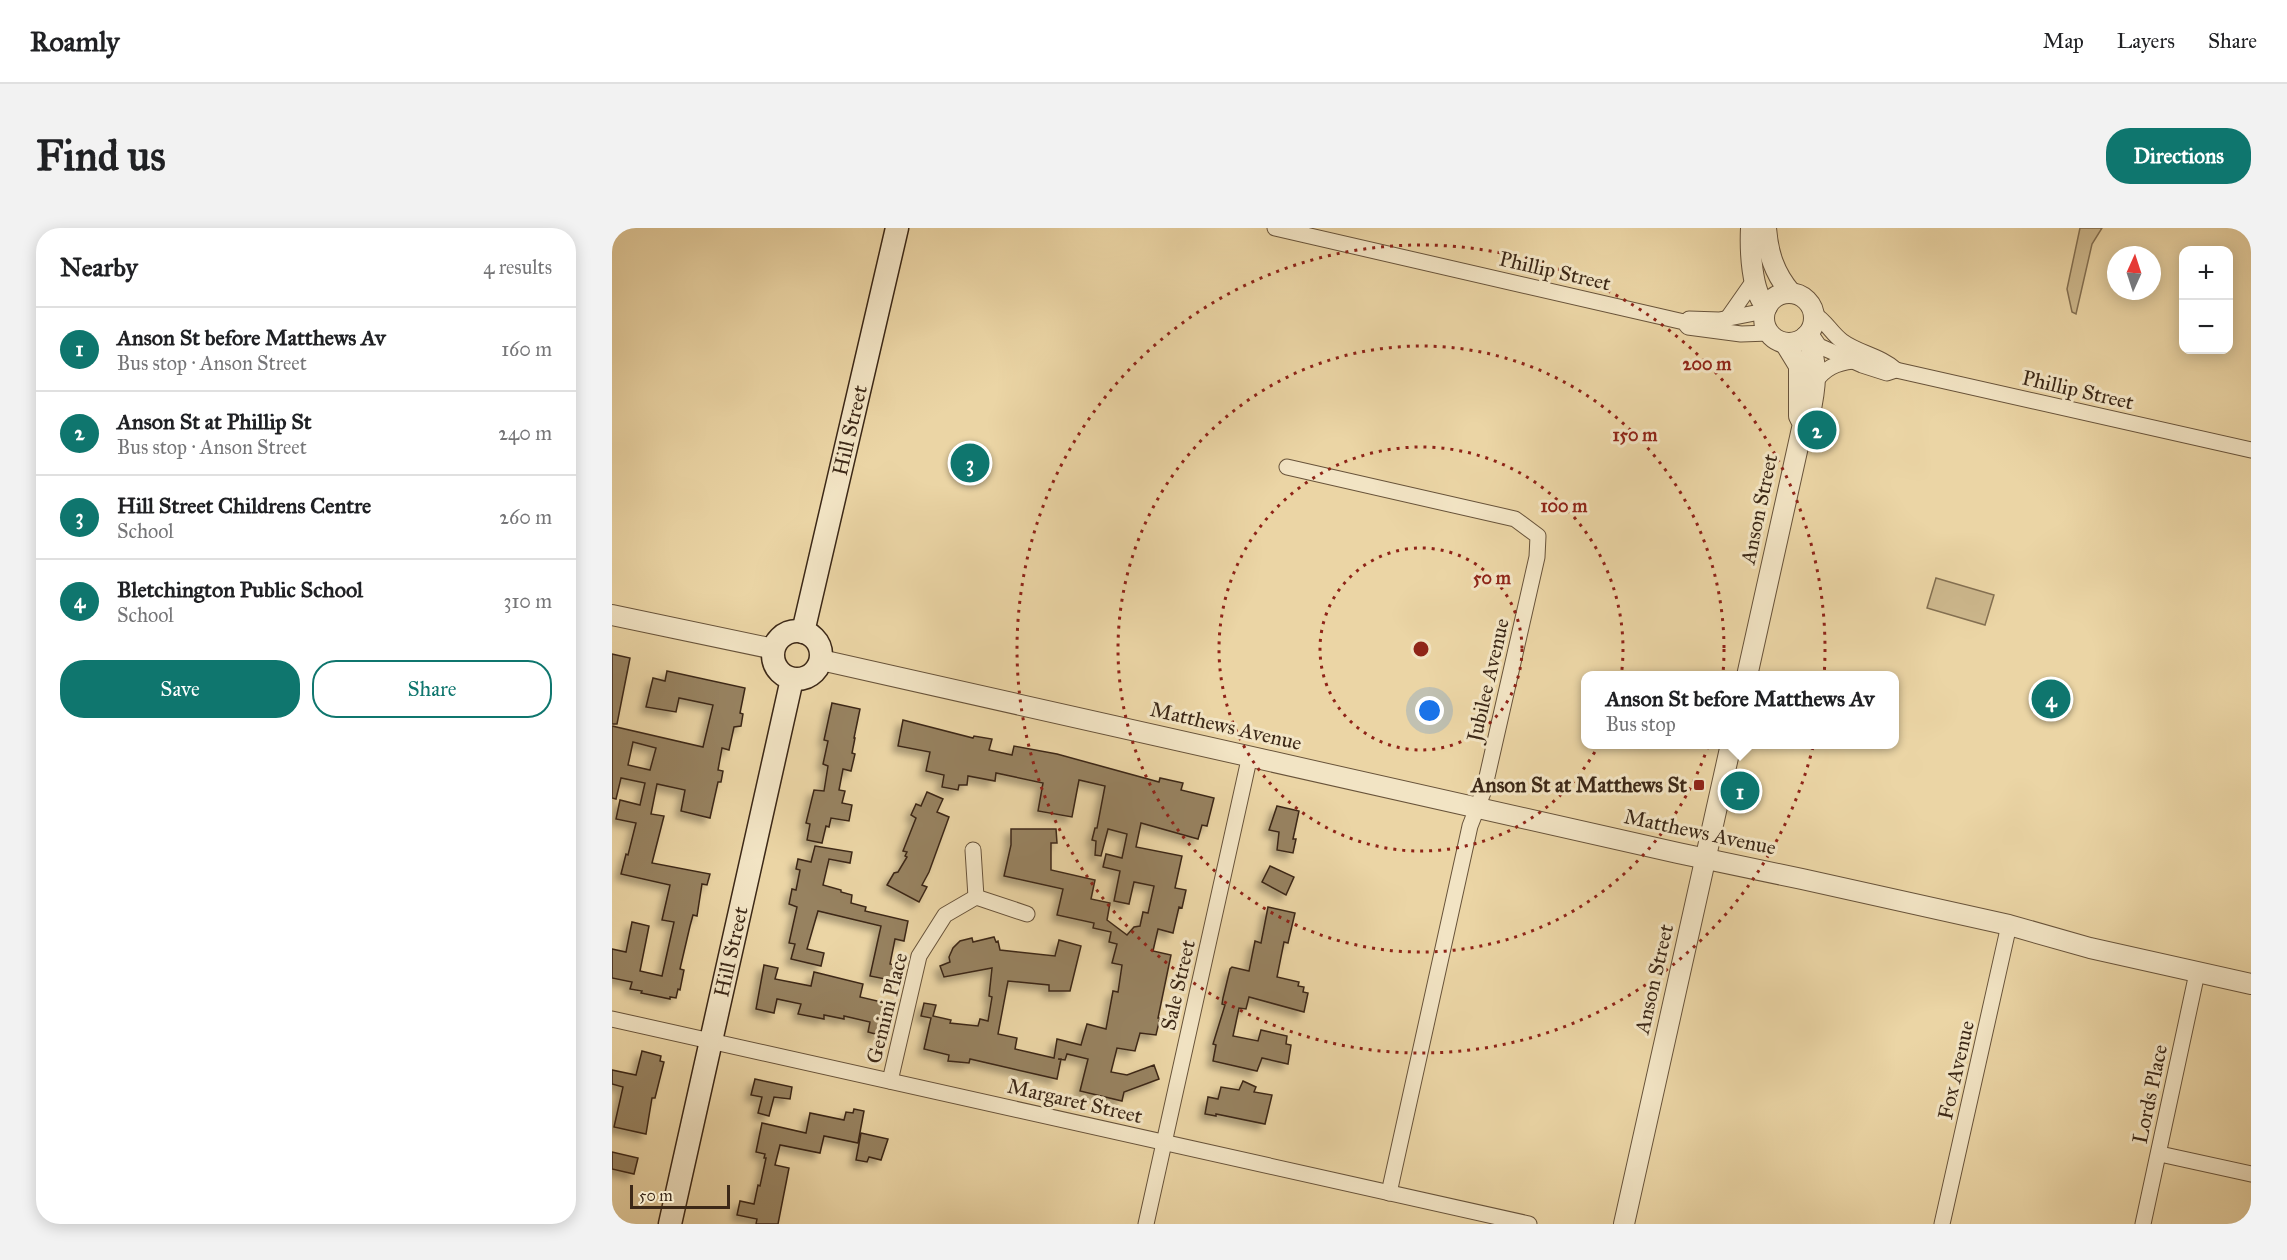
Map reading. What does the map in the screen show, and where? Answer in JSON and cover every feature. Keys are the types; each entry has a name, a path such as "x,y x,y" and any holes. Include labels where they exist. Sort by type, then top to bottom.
{"main road":[{"name":"Hill Street","path":"803,632 897,228"},
{"path":"794,631 803,632 816,639 822,652 821,660 814,673 807,677 792,679 779,671 773,657 774,649 782,637 794,631"},
{"name":"Hill Street","path":"670,1224 792,679"}],"street":[{"name":"Phillip Street","path":"1275,228 1684,322 1688,327 1777,338"},
{"path":"1751,228 1755,279 1760,301 1766,309"},
{"path":"1766,228 1772,263 1778,276 1791,293"},
{"path":"1727,319 1755,279"},
{"path":"1791,293 1800,296 1808,301 1810,328 1796,342 1777,338 1764,321 1766,309 1777,296 1791,293"},
{"name":"Phillip Street","path":"1684,322 1690,318 1727,319 1766,309"},
{"name":"Phillip Street","path":"1896,370 1887,373 1819,346 1810,328 1820,318 1843,342 1858,352 1888,364 1896,370 2251,450"},
{"name":"Anson Street","path":"1748,671 1803,424 1809,418 1815,382 1810,328"},
{"name":"Anson Street","path":"1777,338 1799,366 1799,416 1803,424"},
{"path":"1815,382 1832,366 1852,361"},
{"name":"Jubilee Avenue","path":"1287,467 1515,519 1538,536 1538,557 1484,790 1470,826 1389,1193"},
{"path":"612,615 774,649"},
{"name":"Matthews Avenue","path":"821,660 2009,926 2090,948 2251,984"},
{"name":"Anson Street","path":"1624,1224 1730,749"},
{"name":"Sale Street","path":"1146,1224 1250,755"},
{"path":"974,850 976,897 1027,914"},
{"name":"Gemini Place","path":"890,1081 919,956 945,915 976,897"},
{"name":"Fox Avenue","path":"1942,1224 2009,926"},
{"name":"Lords Place","path":"2143,1224 2160,1154 2197,972"},
{"name":"Margaret Street","path":"612,1019 1529,1224"},
{"path":"2160,1154 2251,1174"}],"shaded area":[{"path":"2080,228 2102,228 2092,244 2076,314 2072,312 2067,289"},
{"path":"1936,578 1994,595 1985,625 1927,608"}],"building":[{"path":"612,654 630,658 617,724 612,724"},
{"path":"667,671 745,688 740,713 743,714 741,726 734,727 729,750 722,748 718,770 723,771 721,782 718,782 710,818 681,811 685,790 657,784 651,814 664,816 652,863 710,874 707,885 702,884 697,916 693,915 690,926 680,969 684,970 680,990 678,989 676,998 670,997 670,999 641,993 642,991 630,989 632,982 612,978 612,949 626,952 632,922 649,926 640,971 662,976 674,922 662,920 670,885 621,874 636,823 616,819 620,800 640,805 645,783 621,778 616,799 612,798 612,726 703,747 713,705 679,698 676,712 646,707 653,678 665,681","holes":["633,742 656,748 650,770 628,765"]},
{"path":"832,703 860,709 851,771 843,769 839,790 845,791 842,803 852,805 849,821 831,818 829,827 826,826 822,843 807,840 810,824 806,823 814,790 824,791 828,766 823,764 828,741 824,740"},
{"path":"903,720 973,738 974,736 992,739 989,750 1012,755 1014,746 1057,754 1159,782 1160,778 1183,783 1181,790 1214,798 1207,826 1202,825 1198,839 1141,823 1136,847 1182,856 1175,888 1186,890 1173,933 1158,929 1153,951 1171,955 1156,1035 1140,1033 1135,1051 1117,1048 1111,1072 1127,1075 1154,1065 1159,1079 1124,1092 1122,1101 1080,1091 1088,1059 1067,1054 1065,1060 1061,1059 1057,1079 970,1059 969,1063 948,1061 949,1055 924,1049 931,1018 921,1016 924,1003 936,1005 933,1016 951,1020 950,1023 978,1026 980,1019 988,1021 992,997 989,996 992,968 944,977 940,966 950,962 949,957 953,948 960,941 972,938 973,942 994,937 996,942 998,941 1000,950 1055,956 1059,940 1081,946 1070,991 1049,991 1049,985 1008,981 998,1034 1017,1038 1015,1049 1054,1058 1057,1039 1081,1045 1087,1024 1106,1029 1113,991 1118,992 1122,965 1112,963 1117,944 1109,942 1111,932 1093,928 1094,923 1057,915 1063,889 1004,876 1011,845 1011,829 1056,829 1057,843 1051,843 1051,870 1095,880 1091,899 1110,903 1107,920 1127,935 1134,927 1140,926 1143,912 1148,913 1154,886 1134,882 1129,904 1114,901 1120,871 1103,867 1106,854 1122,858 1127,834 1108,829 1101,856 1095,855 1096,841 1092,840 1095,828 1097,828 1105,786 1079,780 1072,817 1038,811 1043,783 996,773 995,781 968,776 967,785 959,785 958,790 942,787 944,775 926,771 930,752 898,746"},
{"path":"927,792 943,799 937,812 949,817 922,885 927,887 919,902 887,885 907,857 905,856 907,852 903,851 916,818 911,815 916,804 921,806"},
{"path":"1277,806 1299,811 1293,839 1296,839 1293,853 1277,850 1279,832 1269,830"},
{"path":"815,846 852,852 850,863 829,859 823,885 852,895 851,903 866,907 865,911 908,921 904,941 895,939 890,964 894,965 890,980 870,976 881,926 818,911 807,949 824,953 821,966 791,959 795,944 789,943 797,907 789,904 792,889 796,890 800,870 796,869 798,859 811,862"},
{"path":"1270,866 1294,877 1286,895 1262,882"},
{"path":"1268,907 1295,913 1288,943 1284,942 1277,977 1299,982 1298,986 1304,987 1303,992 1308,993 1304,1012 1249,997 1246,1009 1239,1008 1233,1036 1258,1041 1261,1030 1287,1036 1286,1044 1291,1045 1288,1064 1262,1058 1257,1071 1213,1061 1216,1045 1213,1044 1225,1005 1222,1004 1230,969 1232,967 1249,971 1255,941 1261,943"},
{"path":"764,965 778,968 775,979 811,986 814,972 863,984 860,997 886,1003 879,1035 868,1032 870,1022 844,1016 844,1019 824,1015 824,1019 798,1014 801,1004 777,999 774,1013 756,1009"},
{"path":"642,1051 661,1056 660,1061 664,1062 655,1098 652,1098 646,1134 614,1127 623,1087 612,1084 612,1070 636,1075"},
{"path":"755,1079 792,1087 790,1099 774,1097 769,1116 758,1113 762,1097 751,1095"},
{"path":"1243,1081 1256,1087 1254,1092 1272,1095 1265,1124 1216,1114 1216,1116 1205,1114 1208,1097 1218,1099 1221,1087 1239,1090"},
{"path":"854,1109 864,1111 858,1143 824,1136 820,1153 780,1145 775,1165 789,1168 778,1224 756,1224 757,1219 737,1215 740,1201 754,1204 758,1185 760,1186 766,1158 764,1158 765,1154 756,1152 762,1123 806,1133 810,1113 844,1120 846,1112 853,1113"},
{"path":"861,1133 888,1139 881,1160 869,1157 867,1162 856,1160"},
{"path":"612,1152 638,1158 634,1174 612,1169"}],"place":[{"name":"Anson St at Phillip St","path":"1817,430"},
{"name":"Hill Street Childrens Centre","path":"970,463"},
{"name":"Bletchington Public School","path":"2051,699"},
{"name":"Anson St at Matthews St","path":"1699,785"},
{"name":"Anson St before Matthews Av","path":"1740,791"}]}
